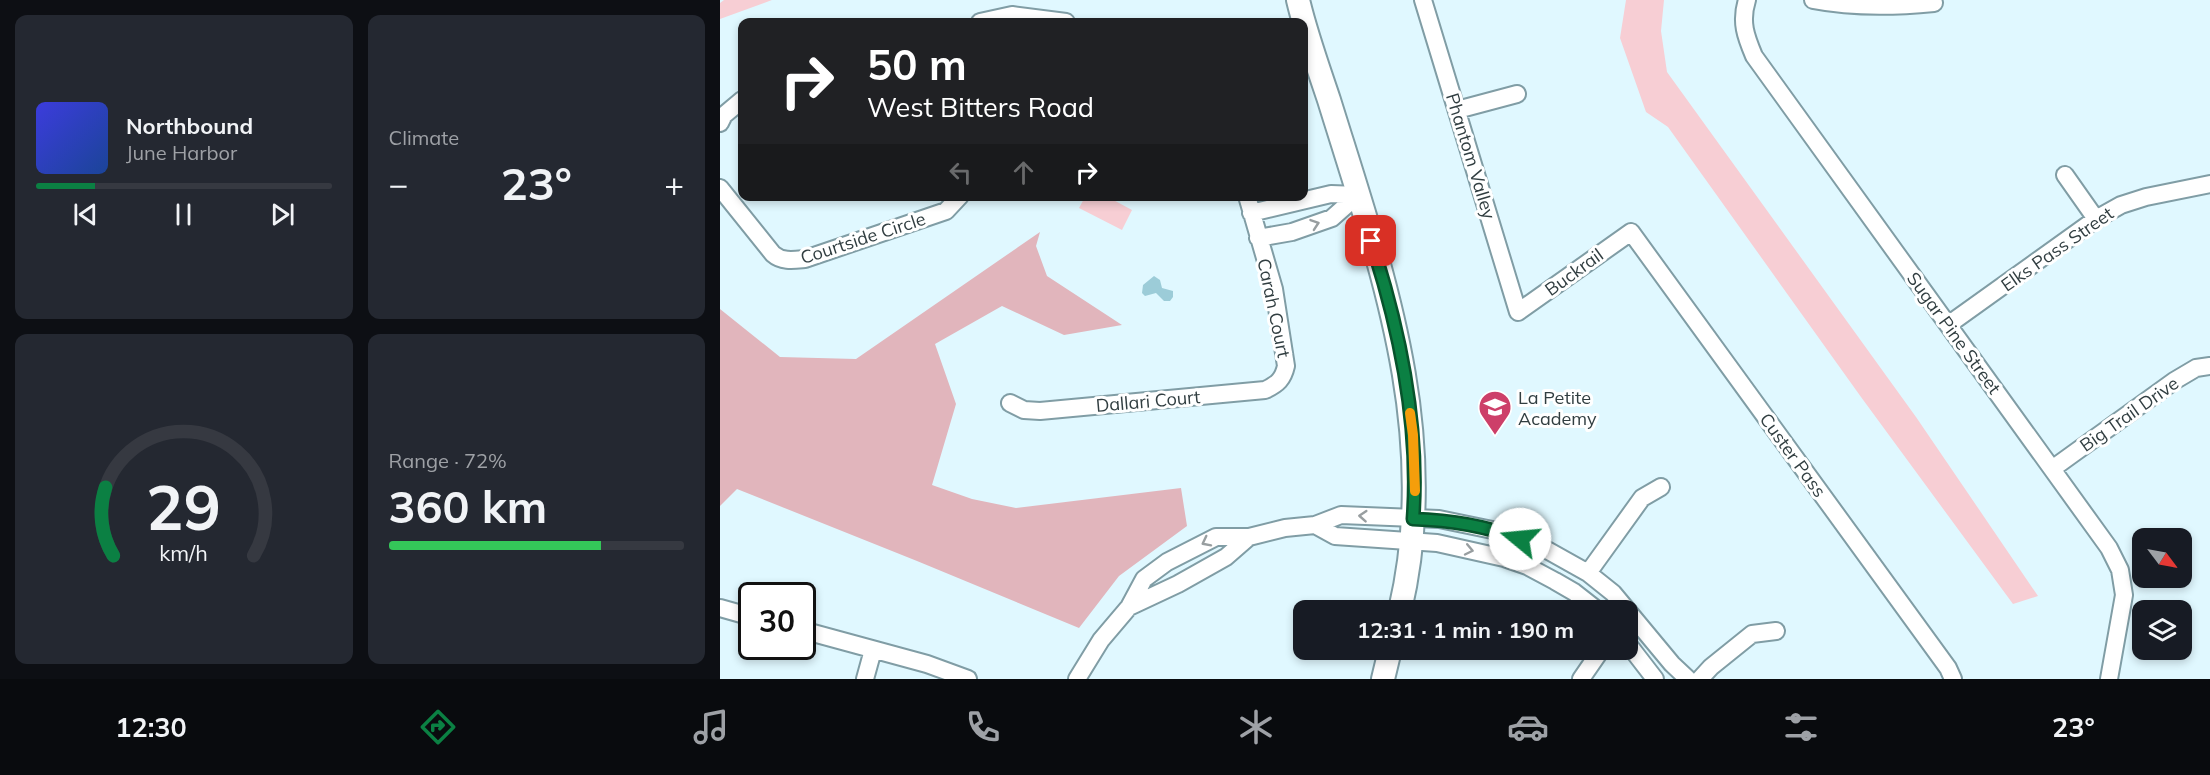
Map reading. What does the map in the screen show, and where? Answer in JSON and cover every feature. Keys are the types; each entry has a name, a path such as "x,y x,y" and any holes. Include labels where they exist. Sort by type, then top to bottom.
{"main road":[{"path":"1298,0 1304,18"},
{"path":"1308,32 1386,289 1405,370 1413,435 1415,495 1407,578 1402,600"},
{"path":"1383,679 1388,660"}],"street":[{"name":"Phantom Valley","path":"1423,0 1518,312"},
{"name":"Sugar Pine Street","path":"1747,0 1744,8 1744,33 1754,56 2109,548 2120,570 2124,595 2109,679"},
{"path":"1814,0 1863,6 1896,7 1934,3"},
{"path":"998,18 1012,15 1035,18"},
{"path":"1457,110 1517,94"},
{"path":"720,123 724,115 738,103"},
{"path":"2065,175 2096,219"},
{"name":"Elks Pass Street","path":"1948,325 2096,219 2121,205 2146,197 2210,184"},
{"name":"Courtside Circle","path":"720,188 773,254 778,258 791,261 805,259 946,211 955,201"},
{"path":"1308,199 1331,194 1358,195"},
{"path":"1248,201 1258,238 1292,232 1332,218 1358,195"},
{"path":"1251,213 1302,201"},
{"name":"Buckrail","path":"1518,312 1630,232"},
{"name":"Custer Pass","path":"1630,232 1934,648 1953,679"},
{"name":"Carah Court","path":"1258,238 1274,290 1286,366 1283,378"},
{"name":"Big Trail Drive","path":"2052,469 2174,381 2196,369 2210,366"},
{"name":"Dallari Court","path":"1010,403 1024,410 1064,409 1265,390 1276,385 1283,378"},
{"path":"1588,573 1642,498 1661,487"},
{"path":"1077,679 1101,640 1129,607 1144,579 1178,557 1216,537 1249,537 1285,528 1315,525 1335,536 1412,530 1439,519 1502,532 1538,545 1588,573 1613,593 1672,664 1688,679"},
{"path":"1412,530 1437,543 1477,551 1527,566 1584,600"},
{"path":"1129,607 1226,557 1249,537"},
{"path":"1178,557 1190,577"},
{"path":"720,608 738,613"},
{"path":"1700,679 1711,667 1752,634 1776,631"},
{"path":"816,634 927,664 968,679"},
{"path":"866,679 873,650"},
{"path":"1638,657 1654,679 1672,664"},
{"path":"1581,679 1594,660"}],"shaded area":[{"path":"724,0 772,0 720,19 720,3"},
{"path":"1626,0 1664,0 1661,31 1667,72 1916,417 2038,596 2013,604 1861,397 1668,127 1646,112 1620,38"},
{"path":"1083,201 1115,201 1132,210 1122,230 1079,208"},
{"path":"1040,232 1036,246 1047,276 1122,325 1064,335 1002,306 935,344 956,404 932,485 972,499 1016,508 1181,488 1187,526 1119,576 1079,628 737,489 720,506 720,309 780,357 856,359"}],"water":[{"path":"1154,276 1160,280 1162,288 1173,291 1170,301 1164,301 1156,293 1145,296 1142,293 1143,285"}],"slow traffic":[{"path":"1410,413 1415,491"}],"place":[{"name":"La Petite Academy","path":"1495,436"}],"route":[{"path":"1371,241 1386,289 1405,370 1413,435 1415,495 1413,519 1439,519 1502,532 1520,539"}]}
